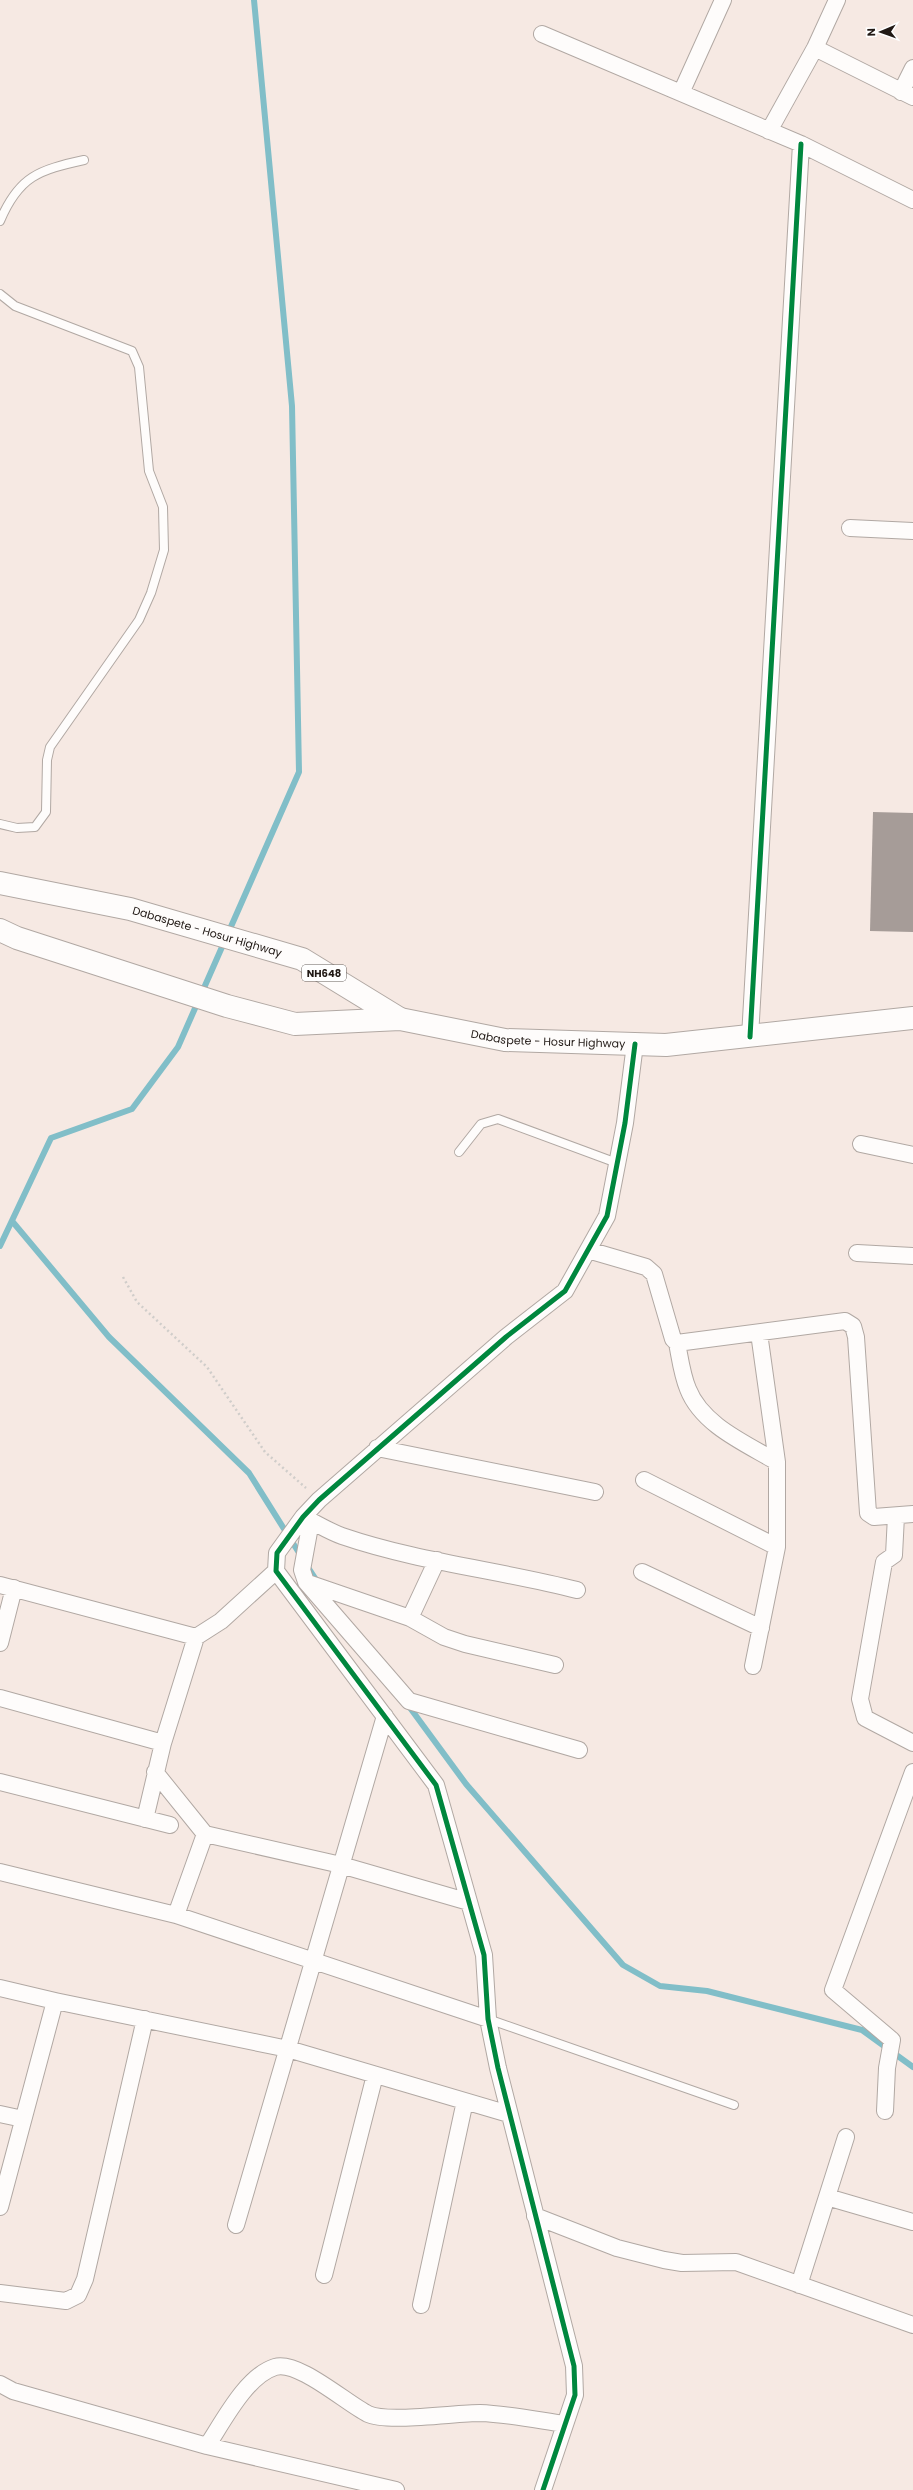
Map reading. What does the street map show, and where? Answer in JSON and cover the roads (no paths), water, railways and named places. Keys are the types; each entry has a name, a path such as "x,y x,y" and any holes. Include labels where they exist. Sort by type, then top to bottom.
{"highway":[{"name":"Dabaspete - Hosur Highway","path":"0,883 130,909 302,959 400,1019"},
{"name":"Dabaspete - Hosur Highway","path":"0,930 17,938 227,1006 295,1024 400,1019 505,1040 666,1045 913,1018"}],"street":[{"path":"681,93 723,0"},
{"path":"770,131 815,48 837,0"},
{"path":"542,34 801,144 913,200"},
{"path":"815,48 907,95 913,68"},
{"path":"750,1037 801,144"},
{"path":"850,528 913,531"},
{"path":"543,2490 575,2395 574,2366 509,2114 488,2019 484,1955 470,1902 436,1785 276,1571 277,1553 319,1500 506,1337 565,1291 607,1216 617,1164 635,1044"},
{"path":"861,1144 913,1155"},
{"path":"588,1250 646,1267 654,1274 673,1339 677,1343 688,1389 703,1412 728,1433 777,1462"},
{"path":"857,1253 913,1256"},
{"path":"677,1343 845,1321 853,1326 856,1337 868,1513 874,1517 913,1514"},
{"path":"753,1666 777,1547 777,1462 759,1333"},
{"path":"377,1448 595,1492"},
{"path":"644,1480 777,1547"},
{"path":"896,1516 894,1555 884,1562 860,1699 865,1718 913,1743"},
{"path":"304,1520 340,1535 401,1554 518,1575 577,1590"},
{"path":"304,1520 302,1570 306,1582 408,1701 579,1750"},
{"path":"410,1618 437,1560"},
{"path":"145,1819 163,1743 196,1637 221,1621 276,1571"},
{"path":"642,1572 761,1628"},
{"path":"306,1582 410,1618 444,1637 465,1644 555,1665"},
{"path":"0,1643 7,1586 196,1637"},
{"path":"0,1698 163,1743"},
{"path":"236,2225 385,1716"},
{"path":"155,1772 205,1834 341,1865 470,1902"},
{"path":"885,2111 887,2068 892,2040 833,1990 913,1772"},
{"path":"0,1782 170,1825"},
{"path":"176,1915 205,1834"},
{"path":"0,1872 176,1915 488,2019"},
{"path":"0,1988 55,2001 288,2049 509,2114"},
{"path":"0,2207 4,2173 24,2118 55,2001"},
{"path":"0,2293 66,2301 78,2295 85,2279 145,2019"},
{"path":"324,2275 375,2074"},
{"path":"421,2305 465,2101"},
{"path":"0,2114 24,2118"},
{"path":"799,2285 846,2137"},
{"path":"826,2197 913,2222"},
{"path":"535,2216 617,2248 664,2260 682,2263 736,2262 913,2325"},
{"path":"207,2446 247,2388 260,2375 276,2366 292,2367 369,2414 398,2417 481,2413 564,2424"},
{"path":"0,2384 13,2391 207,2446 396,2490"}],"lane":[{"path":"0,221 6,205 22,184 46,169 84,160"},
{"path":"0,294 15,306 132,351 139,367 149,472 163,508 164,550 151,593 139,620 50,747 47,760 46,812 35,827 17,828 0,824"},
{"path":"459,1152 481,1124 498,1119 617,1164"},
{"path":"488,2019 734,2105"}],"waterway":[{"path":"0,1246 51,1138 132,1109 178,1047 299,772 292,406 254,0"},
{"path":"12,1221 109,1337 249,1473 301,1556"},
{"path":"307,1566 318,1583"},
{"path":"408,1705 466,1784 623,1965 660,1986 707,1991 862,2030 913,2067"}]}
